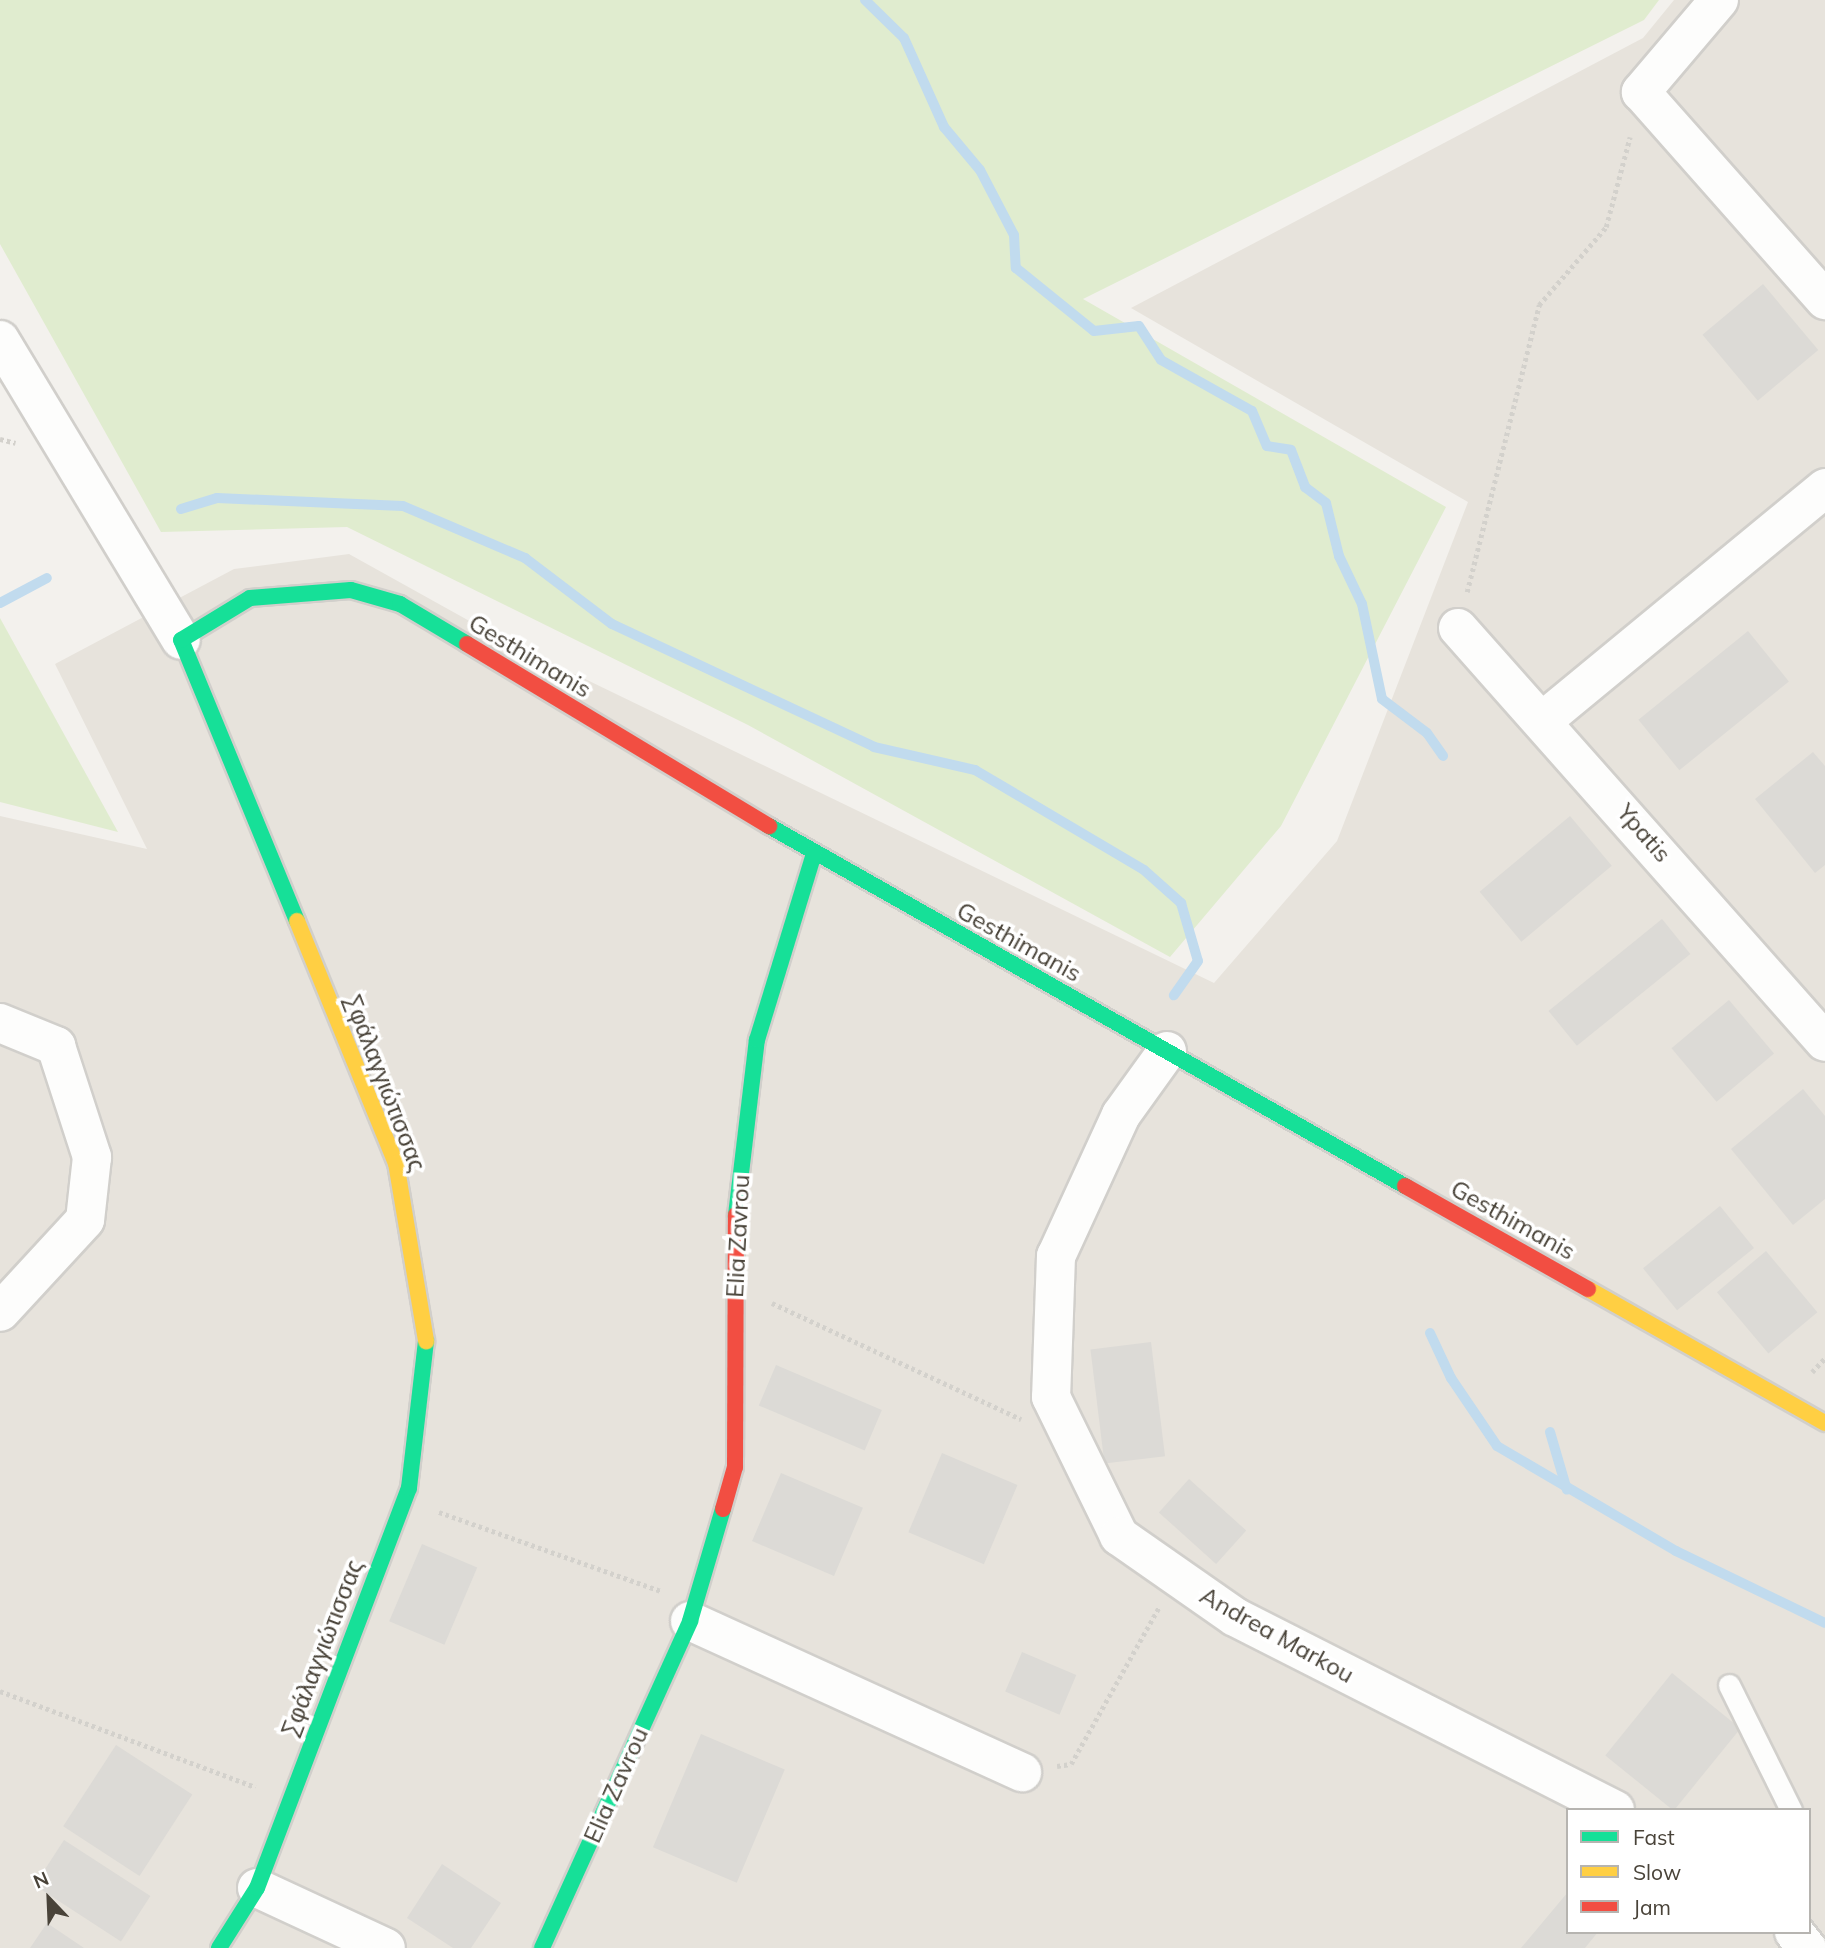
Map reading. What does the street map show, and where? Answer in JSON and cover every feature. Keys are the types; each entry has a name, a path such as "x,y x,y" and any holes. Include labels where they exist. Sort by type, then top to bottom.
{"street":[{"path":"1719,0 1641,92 1825,300"},
{"path":"0,340 181,640"},
{"path":"1545,719 1825,488"},
{"name":"Gesthimanis","path":"181,640 250,598 297,590 351,590 400,604 814,853 1825,1423"},
{"name":"Ypatis","path":"1458,628 1545,719 1825,1042"},
{"name":"Σφάλαγγιώτισσας","path":"181,640 396,1163 428,1326 404,1500 257,1888 219,1948"},
{"name":"Elia Zavrou","path":"542,1948 693,1612 735,1466 733,1236 757,1040 814,853"},
{"path":"0,1023 56,1046 92,1157 85,1220 0,1312"},
{"name":"Andrea Markou","path":"1167,1051 1121,1115 1056,1256 1051,1397 1119,1536 1235,1617 1611,1808"},
{"path":"693,1612 1021,1772"},
{"path":"257,1888 386,1948"},
{"path":"1796,1934 1807,1948"}],"lane":[{"path":"1729,1685 1790,1808"}],"path":[{"path":"1458,628 1539,305 1606,227 1641,92"},
{"path":"733,1285 1018,1419 1060,1415"},
{"path":"404,1500 693,1612"},
{"path":"1021,1772 1071,1764 1177,1576"},
{"path":"0,1691 289,1799"}],"shaded area":[{"path":"1674,0 1825,0 1825,1948 0,1948 0,816 147,849 55,664 234,569 349,554 500,638 1214,983 1337,841 1468,502 1131,308 1643,38"}],"green space":[{"path":"0,0 1659,0 1644,20 1083,299 1446,507 1281,826 1170,957 748,725 347,527 161,532 0,244"},
{"path":"0,618 118,832 0,802"}],"building":[{"path":"1763,284 1818,350 1758,401 1702,335"},
{"path":"1748,631 1789,682 1679,770 1638,720"},
{"path":"1813,752 1825,766 1825,865 1815,873 1755,799"},
{"path":"1570,816 1612,866 1521,942 1480,892"},
{"path":"1662,919 1690,954 1577,1046 1549,1011"},
{"path":"1729,1000 1774,1054 1717,1102 1672,1048"},
{"path":"1803,1089 1825,1116 1825,1199 1793,1225 1731,1149"},
{"path":"1720,1206 1754,1248 1677,1310 1643,1268"},
{"path":"1766,1251 1817,1312 1768,1353 1717,1292"},
{"path":"1151,1342 1165,1456 1104,1464 1090,1349"},
{"path":"776,1365 882,1410 865,1450 759,1406"},
{"path":"942,1453 1017,1485 984,1564 908,1532"},
{"path":"781,1473 863,1508 834,1576 752,1541"},
{"path":"1189,1479 1246,1531 1216,1564 1159,1512"},
{"path":"422,1544 477,1567 444,1645 389,1621"},
{"path":"1022,1652 1076,1675 1060,1715 1005,1692"},
{"path":"1672,1673 1740,1728 1676,1808 1670,1808 1605,1755"},
{"path":"701,1734 785,1770 737,1883 653,1847"},
{"path":"116,1745 192,1795 139,1876 63,1826"},
{"path":"64,1840 150,1896 121,1941 35,1885"},
{"path":"442,1864 501,1903 471,1948 453,1948 407,1918"},
{"path":"1566,1894 1566,1934 1596,1934 1585,1948 1521,1948"},
{"path":"47,1923 84,1948 30,1948"}],"waterway":[{"path":"865,0 904,38 944,127 980,170 1014,235 1016,268 1094,331 1139,326 1161,360 1252,411 1267,446 1291,450 1305,487 1326,503 1339,556 1362,604 1382,699 1427,733 1443,756"},
{"path":"181,509 217,498 403,506 525,558 612,624 874,747 975,770 1144,870 1181,903 1198,961 1174,995"},
{"path":"0,603 47,578"},
{"path":"1430,1333 1451,1378 1497,1446 1676,1551 1825,1623"},
{"path":"1550,1432 1567,1490"}],"traffic: fast":[{"path":"297,921 181,640 250,598 351,590 400,604 467,644"},
{"path":"769,826 1405,1186"},
{"path":"736,1215 757,1040 814,853"},
{"path":"219,1948 257,1888 409,1488 426,1341"},
{"path":"542,1948 690,1621 723,1509"}],"traffic: slow":[{"path":"297,921 396,1163 426,1341"},
{"path":"1588,1289 1825,1423"}],"traffic: jam":[{"path":"467,644 769,826"},
{"path":"1405,1186 1588,1289"},
{"path":"723,1509 735,1467 736,1215"}]}
